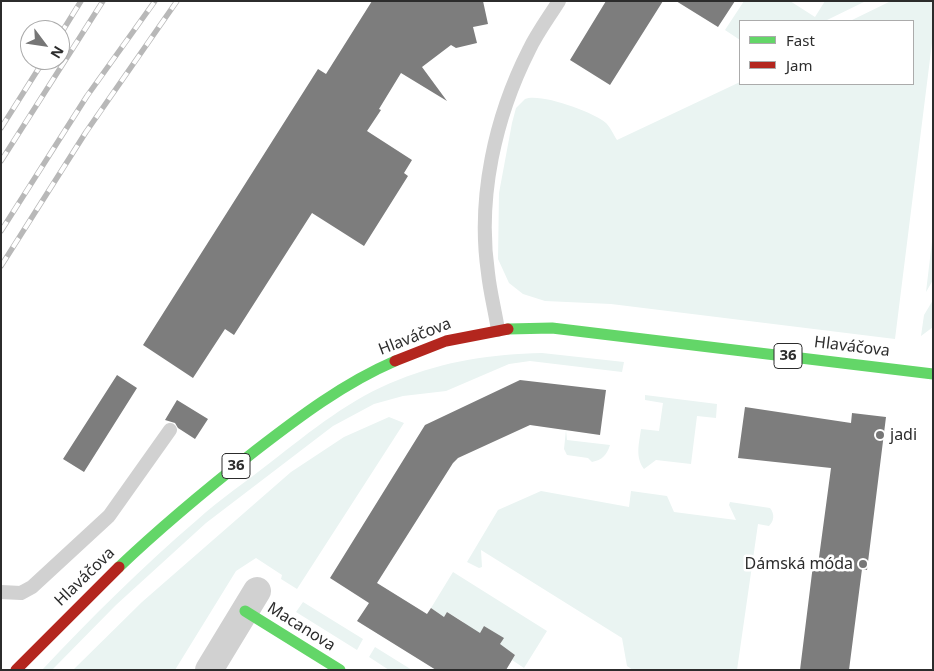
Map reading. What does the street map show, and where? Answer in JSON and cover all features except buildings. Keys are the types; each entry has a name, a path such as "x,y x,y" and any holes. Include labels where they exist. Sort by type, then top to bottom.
{"main road":[{"name":"Hlaváčova","path":"16,670 89,594 210,487 312,409 361,378 412,353 468,335 498,330 552,328 933,374"},
{"name":"Macanova","path":"251,601 340,670"}],"street":[{"path":"209,670 251,601"}],"lane":[{"path":"498,330 487,272 485,230 487,192 493,154 501,120 518,75 529,50 559,1"},
{"path":"1,592 21,593 32,587 98,528 118,505 170,430"}],"shaded area":[{"path":"744,1 790,1 815,17 825,1 866,1 827,20 739,20 739,39 725,30"},
{"path":"891,1 933,1 933,35 895,339 611,304 545,301 523,294 509,283 498,259 499,193 516,108 525,99 533,98 554,101 579,109 606,123 617,140 739,82 739,85 914,85 914,20 852,20"},
{"path":"933,233 933,280 926,292"},
{"path":"933,300 933,327 921,336 924,315"},
{"path":"542,353 624,362 622,372 530,361 509,364 446,391 403,396 374,404 333,426 206,523 116,605 52,670 42,670 117,593 206,512 316,427 348,406 381,387 416,373 451,363 505,355"},
{"path":"645,395 717,404 716,418 697,416 691,464 656,460 644,469 639,460 641,429 659,431 663,403 645,400"},
{"path":"389,417 404,423 297,589 281,579 282,575 256,558 236,571 175,670 73,670 142,602 291,472 344,437"},
{"path":"566,430 567,440 610,445 607,452 599,460 592,462 588,458 567,455 564,449"},
{"path":"541,491 629,507 631,491 667,496 674,512 736,520 729,505 730,502 770,508 773,515 771,524 769,526 758,524 737,670 633,670 627,666 622,638 481,550 482,567 479,568 467,562 498,510"},
{"path":"453,572 547,631 524,668 512,660 515,655 508,650 497,650 503,638 484,626 477,638 462,621 447,612 444,617 431,608"},
{"path":"303,602 363,639 357,650 296,612"},
{"path":"375,647 412,670 389,670 369,657"}],"railway":[{"path":"69,20 81,1"},
{"path":"1,161 103,1"},
{"path":"1,231 87,96 155,1"},
{"path":"1,266 86,132 177,1"},
{"path":"1,128 38,70"}],"traffic: fast":[{"path":"508,329 552,328 933,374"},
{"path":"119,567 203,493 288,426 340,390 395,361"},
{"path":"245,611 340,670"}],"traffic: jam":[{"path":"395,361 446,341 508,329"},
{"path":"16,670 119,567"}],"place":[{"name":"jadi","path":"880,435"},
{"name":"Dámská móda","path":"863,564"}]}
